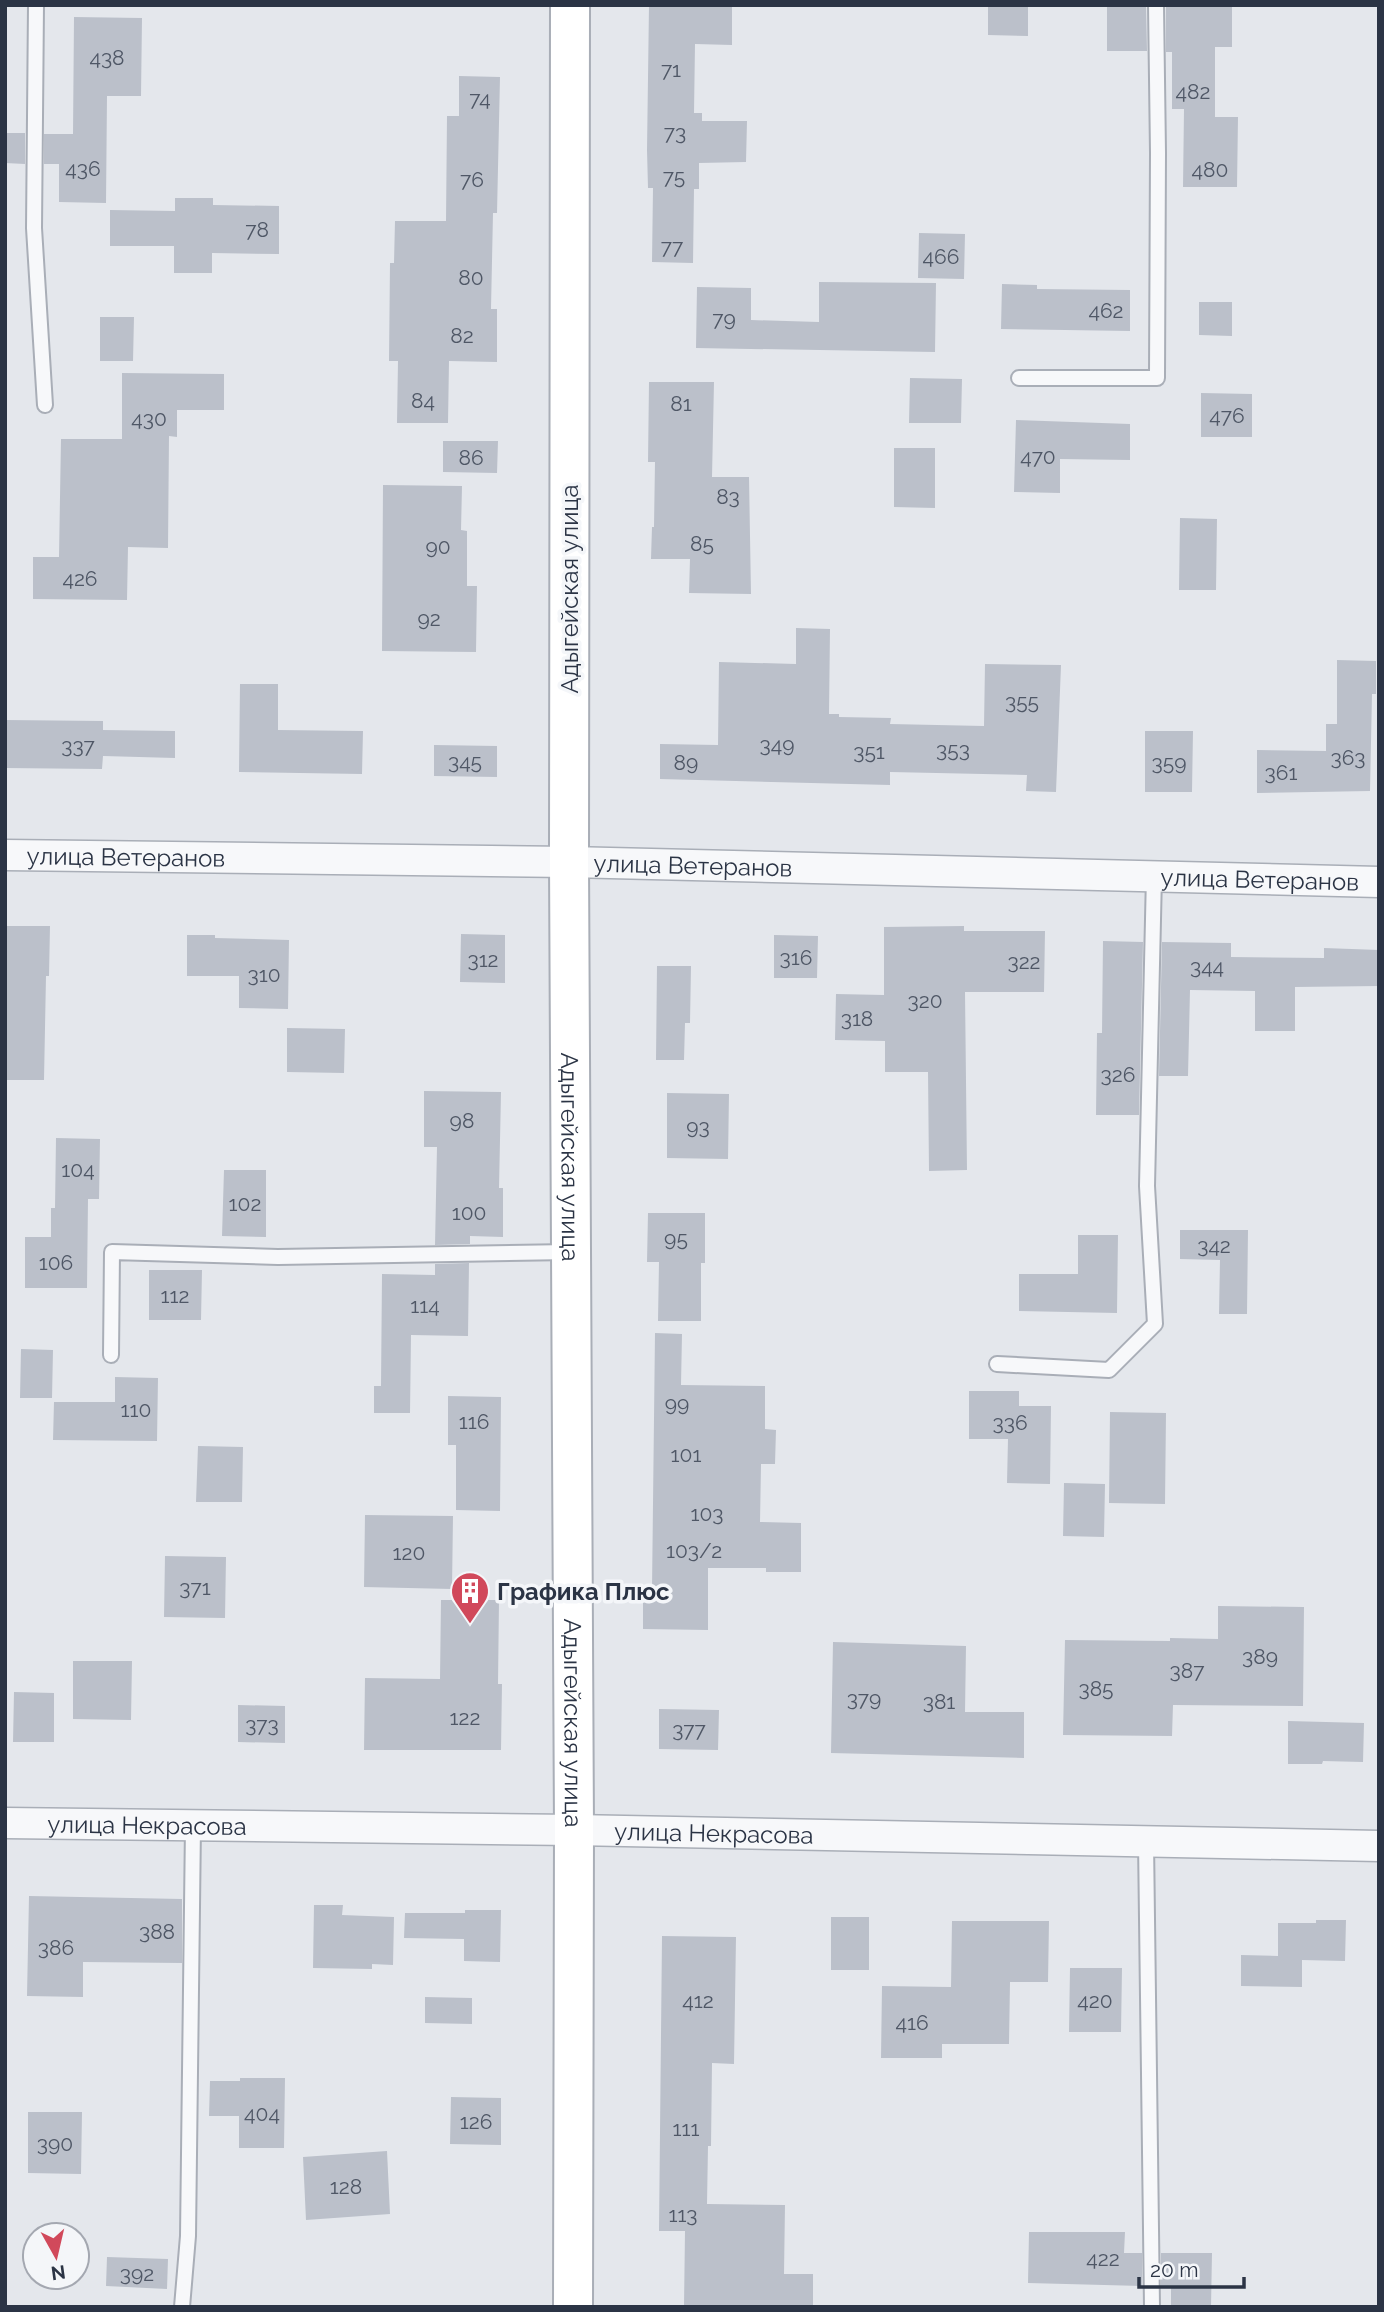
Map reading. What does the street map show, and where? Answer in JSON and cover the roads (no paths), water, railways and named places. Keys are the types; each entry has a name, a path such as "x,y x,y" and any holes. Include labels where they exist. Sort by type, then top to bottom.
{"main road":[{"name":"Адыгейская улица","path":"570,5 569,862 574,1830 573,2307"}],"street":[{"name":"улица Ветеранов","path":"5,855 569,862 1379,882"},
{"name":"улица Некрасова","path":"5,1823 574,1830 1379,1846"}],"lane":[{"path":"36,5 34,228 45,405"},
{"path":"1019,377 1157,378 1156,5"},
{"path":"997,1364 1109,1370 1155,1324 1147,1186 1154,875"},
{"path":"111,1355 112,1252 278,1257 570,1252"},
{"path":"183,2307 188,2236 193,1825"},
{"path":"1146,1841 1152,2307"}],"place":[{"name":"Графика Плюс","path":"470,1625"}]}
